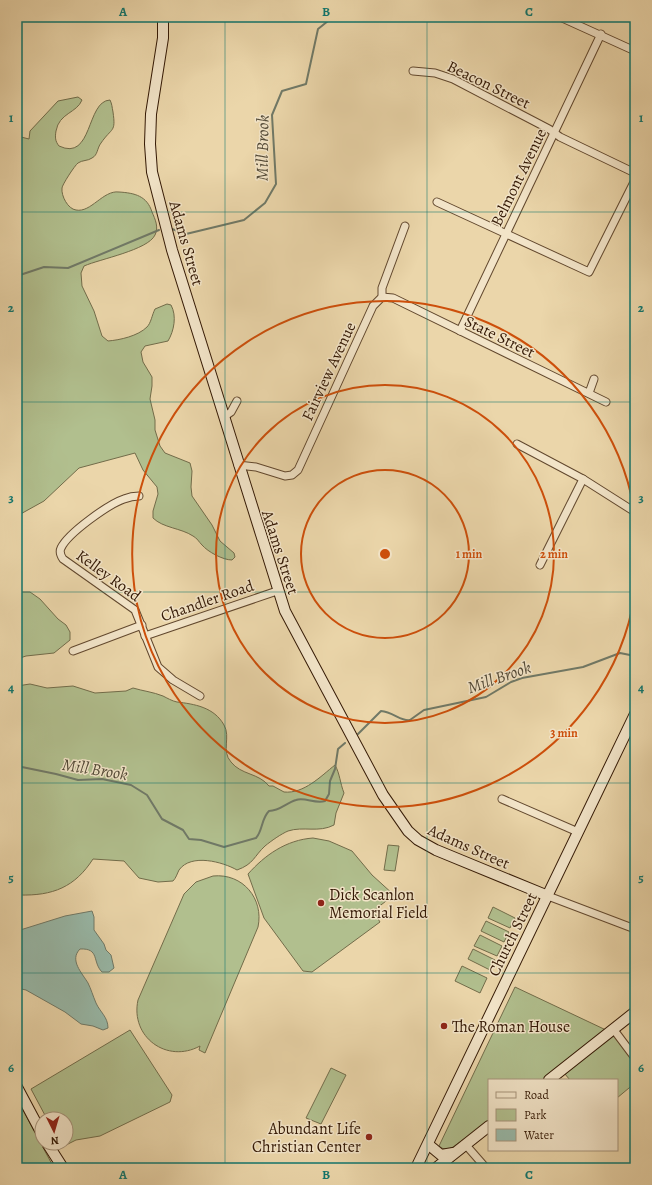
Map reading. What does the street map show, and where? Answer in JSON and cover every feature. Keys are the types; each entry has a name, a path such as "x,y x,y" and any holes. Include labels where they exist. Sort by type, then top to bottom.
{"street":[{"name":"Adams Street","path":"163,17 162,43 151,114 150,144 152,172 172,250 238,465 278,591 295,631 383,795 408,831 418,840 436,850 548,896 635,929"},
{"path":"560,17 601,34 635,51"},
{"name":"Belmont Avenue","path":"460,331 555,134 601,34"},
{"name":"Beacon Street","path":"413,71 435,73 453,79 549,129 555,134 635,174"},
{"path":"437,202 589,272 635,180"},
{"name":"Fairview Avenue","path":"238,465 256,467 285,476 294,474 302,462 373,306 382,297 382,288 405,226"},
{"name":"State Street","path":"382,297 393,298 606,402"},
{"path":"589,393 594,380"},
{"path":"224,417 231,412 237,401"},
{"path":"517,444 582,479 635,512"},
{"path":"540,565 582,479"},
{"name":"Kelley Road","path":"139,496 124,499 98,513 64,544 60,552 63,559 133,608 142,625 158,667 174,680 200,696"},
{"name":"Chandler Road","path":"146,636 278,591"},
{"path":"73,651 142,625"},
{"name":"Church Street","path":"416,1168 429,1145 635,714"},
{"path":"502,799 578,832"},
{"path":"550,1079 635,1012"},
{"path":"614,1030 635,1058"},
{"path":"17,1087 34,1119"},
{"path":"436,1168 488,1127"},
{"path":"465,1144 486,1168"},
{"path":"429,1145 441,1155 455,1152"},
{"path":"52,1151 63,1168"}],"green space":[{"path":"78,97 82,100 80,104 64,117 58,125 55,137 59,146 70,149 78,146 84,139 97,110 102,103 110,100 112,104 114,123 112,129 100,145 94,157 78,163 66,179 62,191 66,202 73,209 81,210 87,208 108,194 113,192 125,192 140,196 147,202 157,226 155,235 151,240 134,250 84,266 81,273 82,286 94,311 102,336 108,341 123,339 139,333 148,325 155,309 167,304 171,305 174,314 174,323 172,333 168,341 145,346 141,352 143,362 152,377 150,399 155,420 155,430 160,446 165,453 190,463 192,471 192,496 212,525 220,541 234,553 235,557 232,560 224,559 216,555 205,548 197,539 188,533 162,524 153,518 153,511 158,494 157,487 143,470 135,453 79,468 44,501 17,516 17,136 29,139 30,131 58,101"},
{"path":"17,592 30,592 40,599 58,619 66,625 70,632 70,640 54,653 26,656 17,659"},
{"path":"30,684 47,688 73,686 95,693 126,691 133,688 159,695 175,702 197,705 209,710 220,719 224,725 227,734 226,749 228,758 231,762 240,769 265,782 269,786 273,786 284,792 291,792 305,787 318,779 335,765 344,793 336,813 334,825 323,829 299,829 288,831 265,846 247,865 237,870 224,864 199,860 184,865 179,870 173,881 158,882 139,878 124,861 93,859 79,877 62,888 42,894 19,895 17,893 17,686"},
{"name":"Dick Scanlon Memorial Field","path":"313,838 329,841 352,851 372,875 394,895 373,911 380,922 312,972 303,971 264,918 248,874 269,855 285,845 303,839"},
{"path":"388,845 399,846 395,871 384,870"},
{"path":"213,876 224,876 234,879 242,883 249,890 258,907 258,927 205,1053 199,1050 200,1046 188,1051 175,1052 154,1044 145,1036 137,1013 138,1000 184,894 196,882"},
{"path":"493,907 515,918 510,928 488,918"},
{"path":"486,921 509,932 504,942 481,931"},
{"path":"480,935 502,946 497,956 474,946"},
{"path":"473,949 495,960 490,970 468,959"},
{"path":"462,966 487,978 480,993 455,981"},
{"path":"515,987 606,1030 543,1079 488,1079 488,1122 453,1147 444,1149 439,1146"},
{"path":"130,1030 172,1095 170,1102 100,1136 74,1141 74,1111 43,1111 31,1089"},
{"path":"613,1035 635,1063 635,1083 618,1097 618,1079 569,1079 565,1074"},
{"path":"331,1068 346,1075 321,1124 306,1118"},
{"path":"17,1099 34,1131 34,1151 45,1151 54,1168 17,1168"}],"water":[{"path":"92,911 94,917 94,930 104,944 106,950 111,955 114,968 109,972 102,972 93,953 86,949 80,949 77,953 76,962 88,983 96,1003 107,1021 108,1028 103,1030 93,1026 81,1024 65,1012 26,990 17,988 17,931 65,916"}],"waterway":[{"name":"Mill Brook","path":"172,229 186,234 244,220 265,203 276,184 272,115 282,91 306,84 318,29 333,17"},
{"name":"Mill Brook","path":"17,276 44,267 68,268 159,230"},
{"name":"Mill Brook","path":"358,734 381,711 404,720 410,720 424,710 486,697 511,682 522,678 583,667 620,653 635,656"},
{"name":"Mill Brook","path":"17,766 78,780 102,779 131,785 147,795 162,819 183,830 189,839 201,840 224,847 256,838 260,832 266,814 269,811 276,810 292,801 299,799 318,802 325,801 329,794 330,781 335,769 338,749 345,743"}],"place":[{"name":"Dick Scanlon Memorial Field","path":"321,903"},
{"name":"The Roman House","path":"444,1026"},
{"name":"Abundant Life Christian Center","path":"369,1137"}]}
